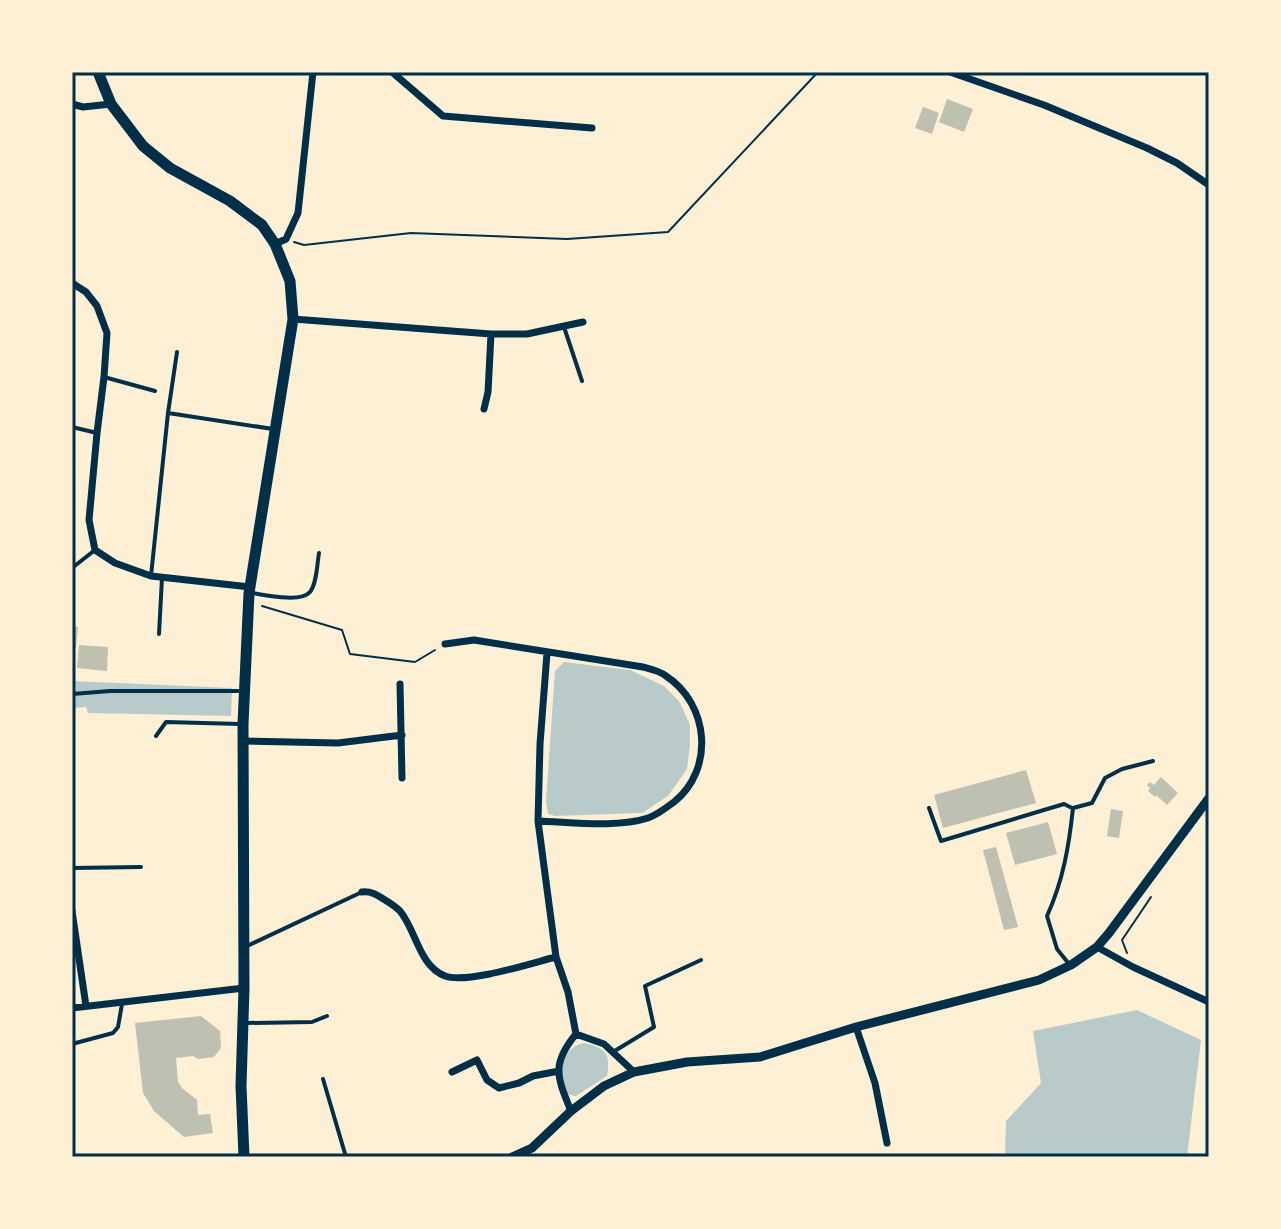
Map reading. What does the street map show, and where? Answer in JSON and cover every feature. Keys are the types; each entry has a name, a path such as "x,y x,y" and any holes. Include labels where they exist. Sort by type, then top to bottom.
{"main road":[{"path":"98,72 111,104 143,146 170,168 230,201 262,225 275,244 290,281 293,319 249,590 242,741 244,988 241,1086 244,1157"}],"street":[{"path":"275,244 286,239 298,213 313,72"},
{"path":"392,72 443,116 592,128"},
{"path":"950,72 1044,105 1147,148 1177,163 1209,185"},
{"path":"72,104 83,107 111,104"},
{"path":"72,283 86,292 97,306 107,333 89,520 95,550 115,563 151,576 249,590"},
{"path":"293,319 491,334 527,334 583,322"},
{"path":"484,409 488,392 491,334"},
{"path":"445,644 474,640 643,667 667,676 692,703 702,734 702,756 697,772 680,797 651,817 633,821 538,821"},
{"path":"547,653 538,821 556,957 568,992 576,1034"},
{"path":"400,684 402,778"},
{"path":"242,741 338,743 402,735"},
{"path":"512,1157 532,1148 571,1111 604,1086 634,1072 687,1062 760,1057 856,1027 1039,980 1071,965 1097,947 1109,933 1209,798"},
{"path":"362,892 377,895 402,913 427,960 445,976 478,976 556,957"},
{"path":"72,911 86,1006"},
{"path":"1097,947 1209,1002"},
{"path":"72,1008 244,988"},
{"path":"856,1027 875,1083 887,1143"},
{"path":"576,1034 604,1044 634,1072"},
{"path":"571,1111 559,1083 559,1063 566,1046 576,1034"},
{"path":"452,1072 477,1060 487,1080 499,1088 559,1071"}],"lane":[{"path":"564,327 582,381"},
{"path":"151,576 177,352"},
{"path":"104,377 155,391"},
{"path":"168,413 276,429"},
{"path":"72,427 97,433"},
{"path":"72,568 95,550"},
{"path":"249,590 281,597 303,597 314,582 319,553"},
{"path":"159,634 162,578"},
{"path":"72,694 244,691"},
{"path":"156,736 166,722 243,724"},
{"path":"929,808 941,841 1064,804 1073,808 1092,803 1105,778 1122,769 1153,761"},
{"path":"1071,965 1057,949 1047,916 1057,893 1069,846 1073,808"},
{"path":"72,868 141,867"},
{"path":"244,947 362,892"},
{"path":"613,1052 654,1027 645,986 701,960"},
{"path":"72,1044 113,1033 118,1027 122,1002"},
{"path":"243,1023 312,1022 327,1016"},
{"path":"323,1079 346,1157"}],"path":[{"path":"304,245 411,233 567,239 668,232 818,72"},
{"path":"264,606 342,630 350,654 415,662 428,656"},
{"path":"1133,967 1122,940 1156,889"}],"shaded area":[{"path":"564,662 630,670 664,686 679,701 690,725 687,769 668,796 642,813 548,814 546,801 555,671"},
{"path":"72,681 232,688 231,716 88,713 86,707 72,708"},
{"path":"1137,1010 1201,1040 1187,1157 1005,1157 1006,1121 1041,1083 1033,1031"},
{"path":"584,1043 605,1053 607,1076 576,1096 570,1095 565,1091 561,1076 562,1061 575,1046"}],"building":[{"path":"947,99 973,109 964,132 939,122"},
{"path":"923,107 939,113 932,134 915,128"},
{"path":"72,626 78,627 76,648 72,648"},
{"path":"79,645 108,647 107,671 77,668"},
{"path":"1026,770 1036,803 943,828 934,795"},
{"path":"1161,777 1178,793 1167,805 1148,791 1150,788 1147,785 1150,782 1154,785"},
{"path":"1111,809 1123,811 1119,838 1107,836"},
{"path":"1048,822 1057,854 1015,865 1006,833"},
{"path":"996,847 1018,927 1004,930 983,850"},
{"path":"201,1016 220,1031 221,1048 214,1057 176,1058 178,1082 197,1100 198,1115 210,1114 213,1133 184,1137 154,1111 143,1093 135,1023"}]}
